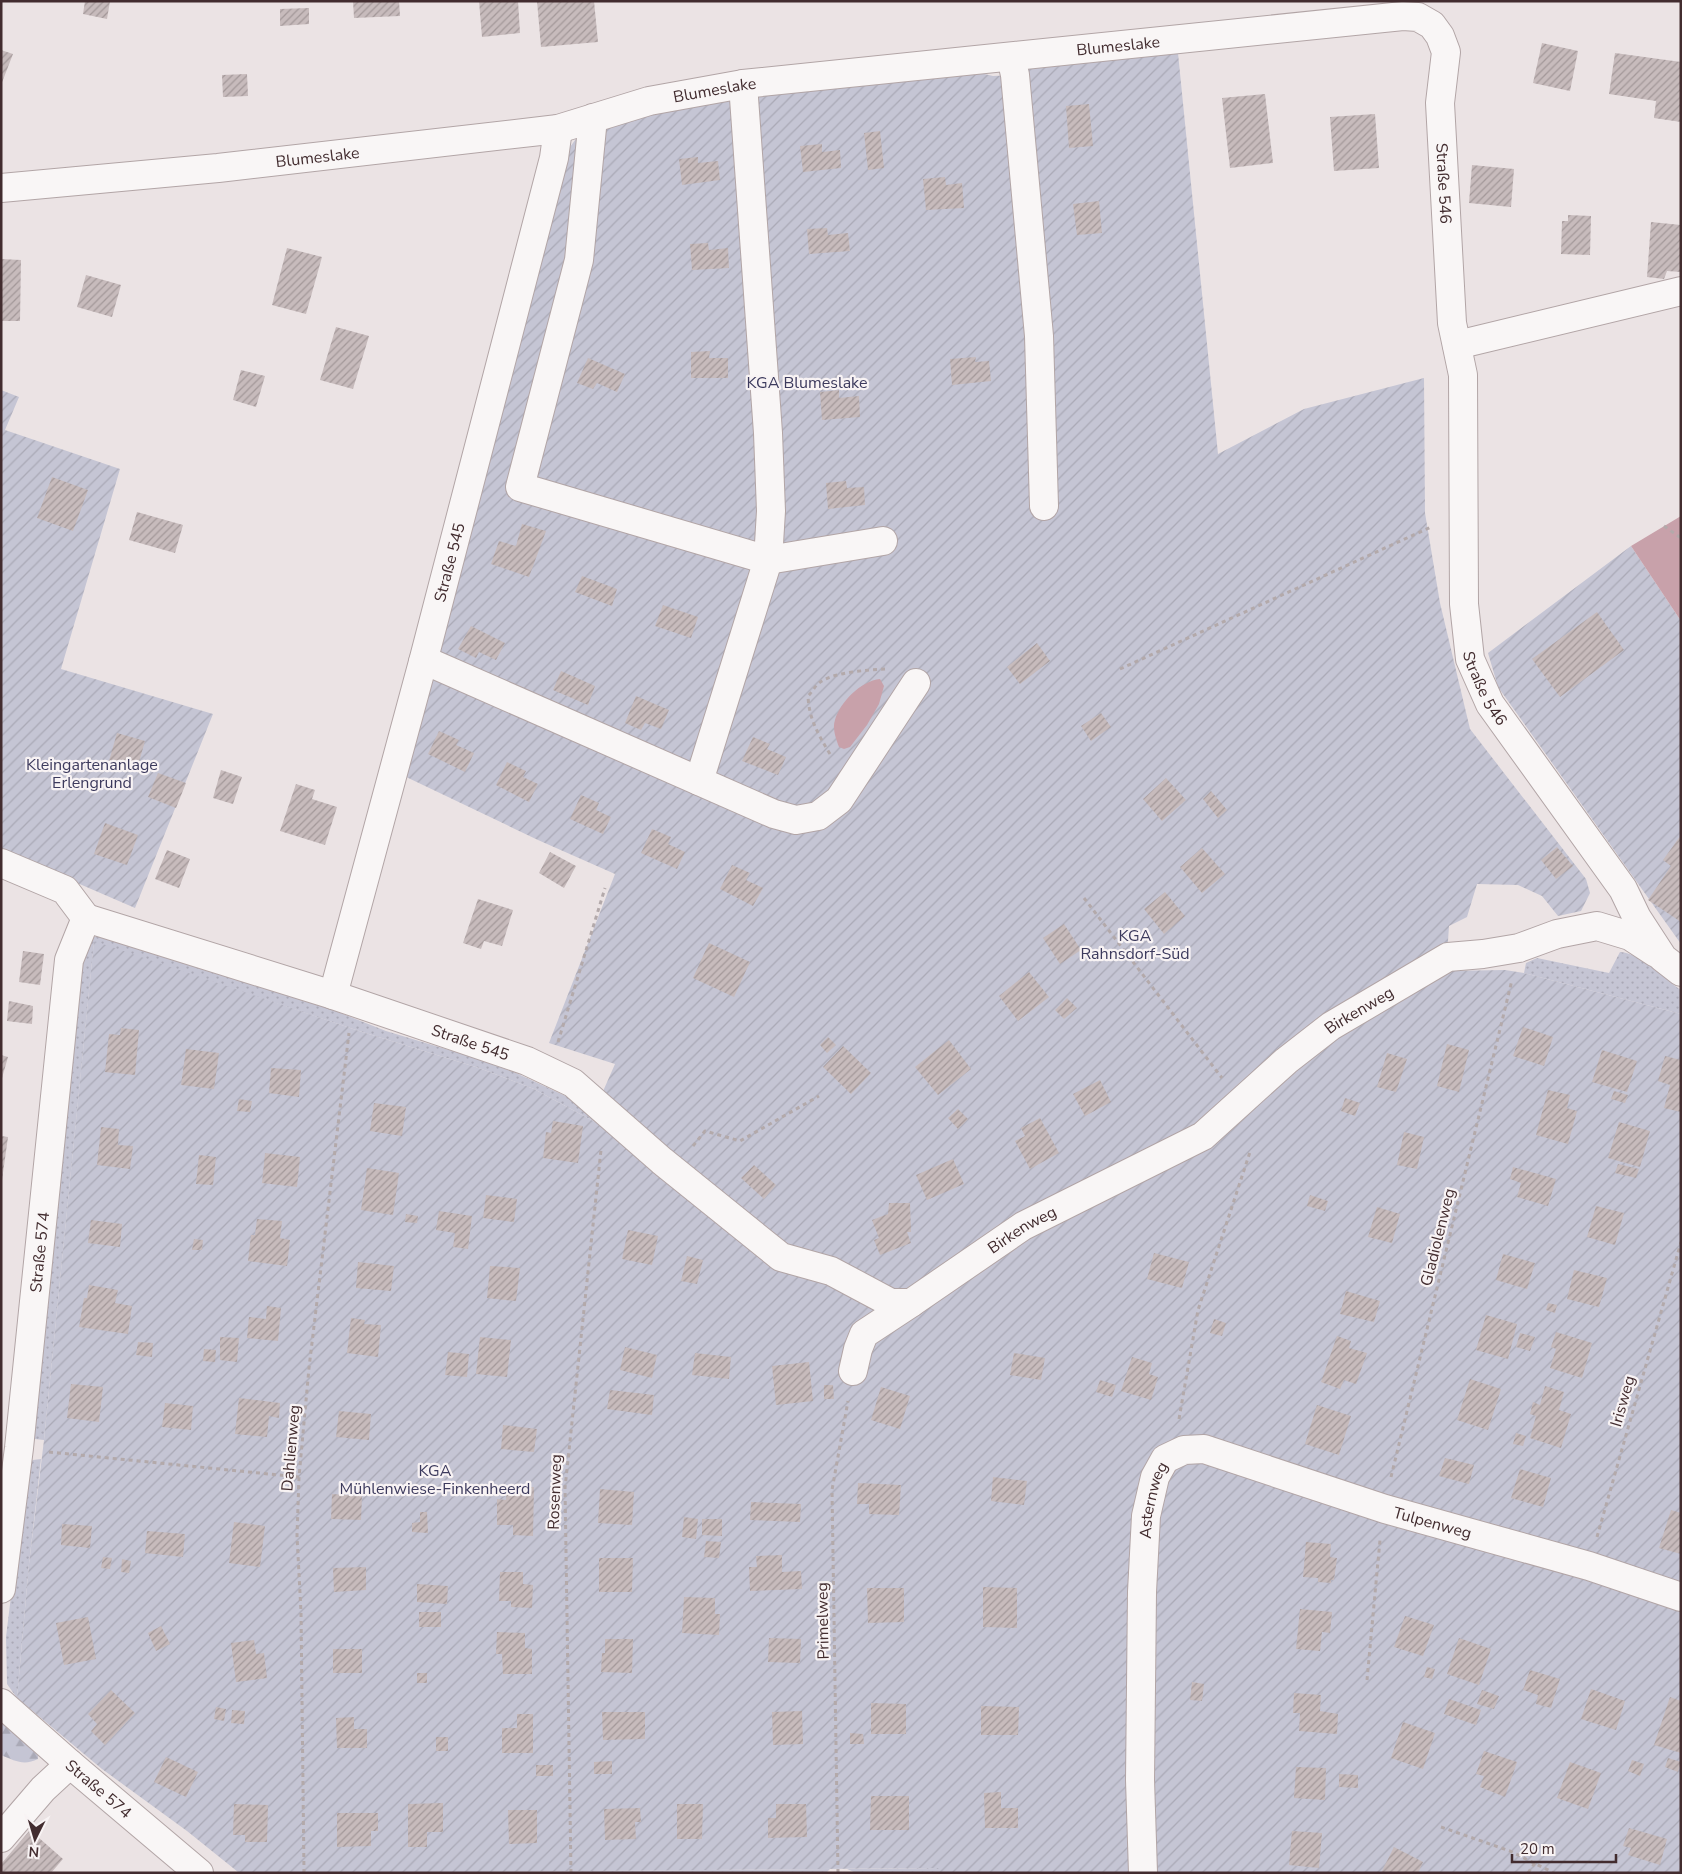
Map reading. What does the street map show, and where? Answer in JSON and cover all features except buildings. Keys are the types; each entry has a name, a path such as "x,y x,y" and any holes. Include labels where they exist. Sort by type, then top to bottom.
{"street":[{"name":"Blumeslake","path":"1,188 218,168 558,129 649,101 743,84 1403,16 1418,17 1432,25"},
{"name":"Straße 546","path":"1432,25 1440,36 1446,52 1440,103 1452,323 1463,375 1464,604 1470,659 1490,704 1623,889 1637,918 1672,965"},
{"path":"1011,56 1015,75 1039,336 1044,506"},
{"path":"699,781 768,560 771,511 768,433 743,84"},
{"path":"593,118 579,260 520,487 768,560 883,541"},
{"name":"Straße 545","path":"333,995 423,662 552,167 558,129"},
{"path":"1457,345 1681,291"},
{"path":"423,662 433,664 774,814 796,820 818,816 839,800 916,683"},
{"path":"1,863 66,890 86,918"},
{"path":"1623,889 1597,926 1630,936 1672,965"},
{"name":"Straße 545","path":"86,918 333,995 528,1061 573,1083 603,1110"},
{"name":"Straße 574","path":"1,1589 19,1448 69,960 86,918"},
{"name":"Birkenweg","path":"854,1370 858,1349 864,1334 1023,1226 1203,1136 1286,1061 1331,1026 1448,957 1519,948 1557,934 1597,926"},
{"path":"603,1110 674,1171 781,1257 831,1271 891,1303 911,1303"},
{"name":"Tulpenweg","path":"1184,1450 1204,1449 1385,1509 1589,1566 1681,1597"},
{"name":"Asternweg","path":"1143,1873 1140,1780 1142,1592 1146,1516 1155,1477 1165,1459 1184,1450"},
{"name":"Straße 574","path":"1,1703 199,1873"},
{"path":"1,1838 66,1760"}],"path":[{"path":"1120,669 1418,532 1463,517"},
{"path":"1664,526 1681,538"},
{"path":"851,783 817,732 809,711 808,696 820,682 842,674 866,670 892,669 912,673 916,683"},
{"path":"548,1071 604,888"},
{"path":"1084,898 1240,1102"},
{"name":"Gladiolenweg","path":"1368,1680 1381,1531 1390,1483 1514,971"},
{"name":"Dahlienweg","path":"304,1873 301,1612 297,1536 299,1477 309,1368 350,1028"},
{"path":"674,1171 705,1131 740,1141 819,1096"},
{"name":"Rosenweg","path":"571,1873 565,1488 604,1127 603,1110"},
{"name":"Asternweg","path":"1184,1450 1178,1420 1198,1310 1250,1152"},
{"name":"Irisweg","path":"1589,1566 1681,1242"},
{"name":"Primelweg","path":"838,1873 832,1490 854,1370"},
{"path":"43,1451 299,1477"},
{"path":"1441,1827 1510,1852 1554,1873"},
{"path":"1528,1873 1534,1863"}],"green space":[{"name":"KGA Mühlenwiese-Finkenheerd","path":"1178,53 1218,454 1304,409 1424,378 1425,513 1440,603 1470,729 1586,879 1590,893 1581,911 1558,916 1542,896 1518,885 1477,884 1467,917 1449,926 1446,971 1505,970 1524,973 1681,1014 1681,1873 939,1873 939,1868 355,1873 238,1872 187,1831 102,1769 17,1698 29,1564 44,1440 94,941 359,1031 479,1068 534,1089 595,1122 604,1089 615,1064 549,1043 615,874 538,840 402,775 565,154 578,136 620,125 663,108 711,97 972,71 993,76 1015,75 1024,66"},
{"name":"Kleingartenanlage Erlengrund","path":"1,390 19,397 5,430 120,469 61,669 213,714 135,908 1,850"},
{"path":"1631,546 1681,621 1681,944 1498,687 1488,653"},
{"path":"104,934 333,1010 386,1031 472,1057 516,1073 587,1106 595,1122 534,1089 479,1068 359,1031 94,942 44,1440 35,1439 31,1436 71,1014 88,939"},
{"path":"1620,952 1645,961 1681,990 1681,1014 1524,973 1526,963 1537,958 1609,973"},
{"path":"41,1459 17,1698 7,1684 6,1637 27,1465 33,1460"},
{"path":"1,1714 38,1746 38,1759 24,1762 15,1761 1,1755"},
{"path":"939,1868 939,1873 854,1872 847,1869"},
{"path":"830,1869 827,1872 819,1873 355,1873"}],"shaded area":[{"path":"1681,516 1681,621 1631,546"},
{"path":"880,679 884,686 879,704 867,725 850,747 844,749 839,747 834,726 841,706 859,688"}],"park label":[{"name":"KGA Blumeslake","path":"807,382"},
{"name":"KGA Rahnsdorf-Süd","path":"1135,944"}]}
